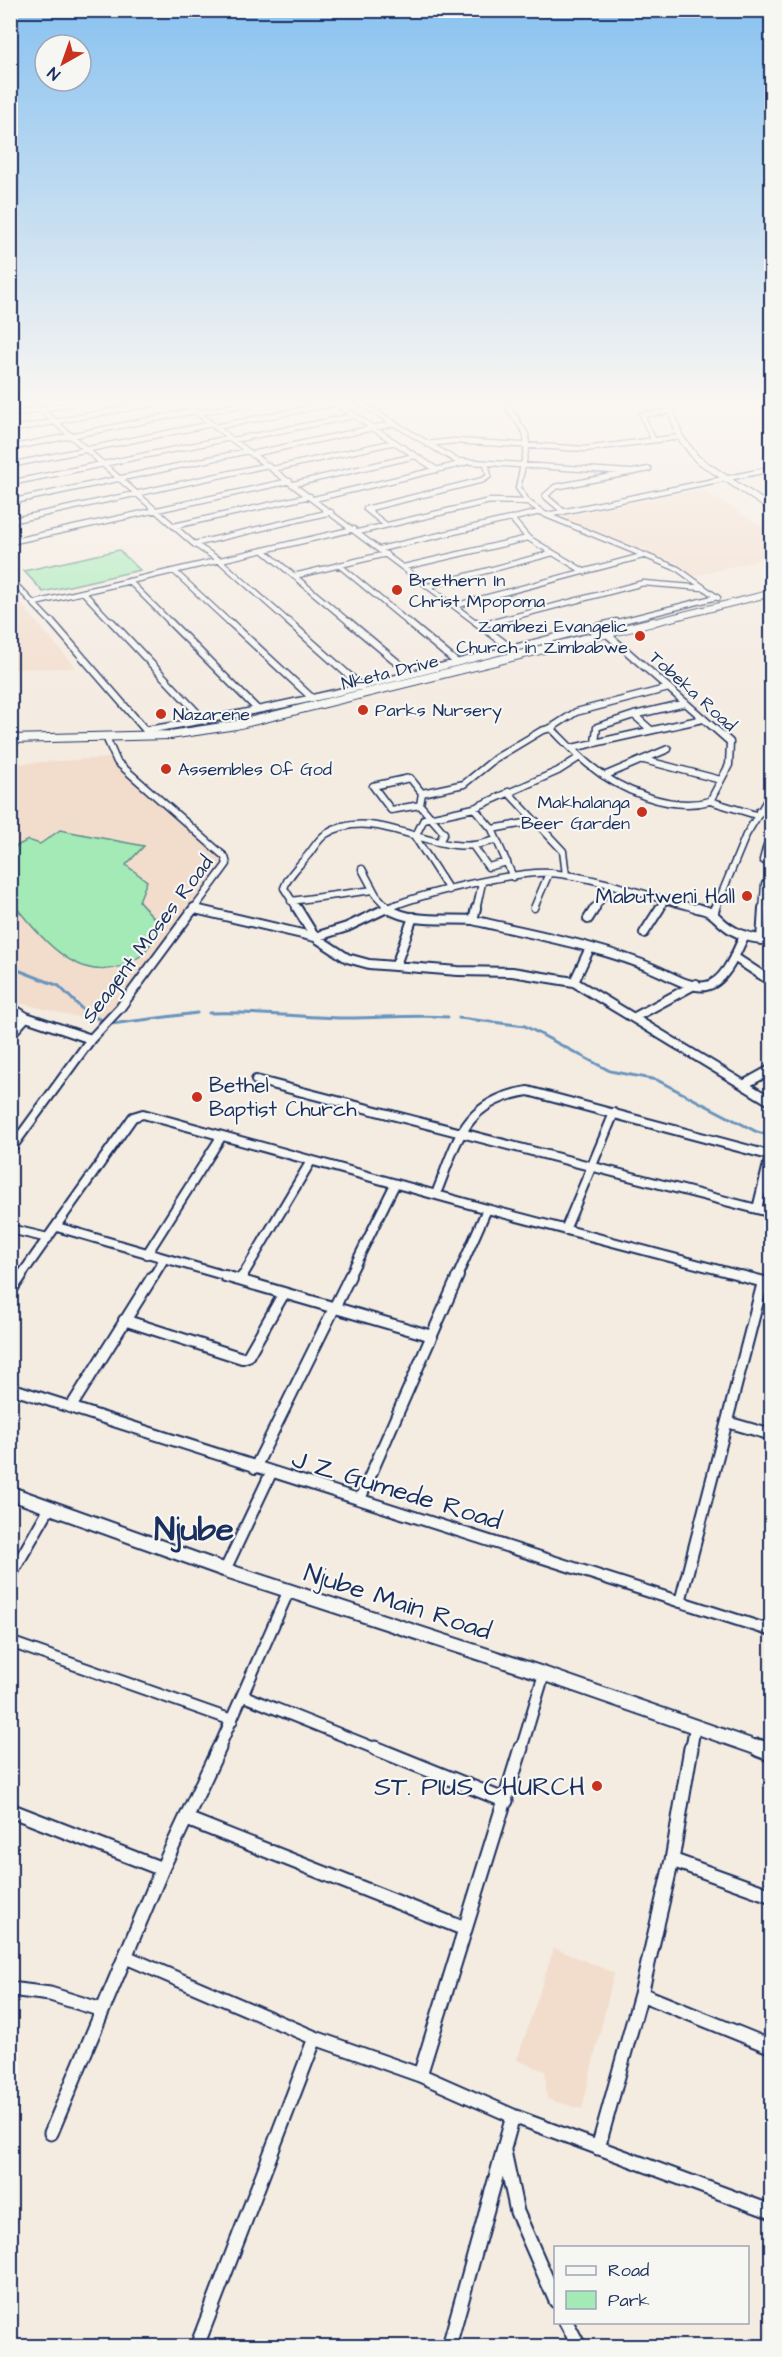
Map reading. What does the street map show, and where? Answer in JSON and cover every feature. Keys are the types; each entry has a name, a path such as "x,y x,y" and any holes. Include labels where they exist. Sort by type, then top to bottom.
{"street":[{"path":"10,521 55,511"},
{"path":"10,542 150,511"},
{"path":"156,511 194,544 219,560 368,693"},
{"path":"174,526 248,511"},
{"path":"368,511 386,525"},
{"path":"36,603 262,550 447,511"},
{"path":"546,515 569,511"},
{"path":"194,544 331,512 519,655"},
{"path":"380,549 540,513 685,572 725,604"},
{"path":"512,518 528,538 585,572"},
{"path":"404,567 528,538"},
{"path":"262,550 410,674"},
{"path":"429,586 553,553"},
{"path":"294,576 386,554"},
{"path":"454,606 647,555"},
{"path":"339,565 456,662"},
{"path":"174,571 312,698"},
{"path":"10,579 36,603 148,733 312,698 717,597"},
{"path":"129,581 257,709"},
{"path":"481,625 643,583 704,588"},
{"path":"83,592 205,721"},
{"name":"Nketa Drive","path":"10,739 190,733 236,725 771,593"},
{"name":"Tobeka Road","path":"606,633 730,742 732,748 730,761 710,801"},
{"path":"423,793 461,785 496,758 576,712 669,688"},
{"path":"595,743 597,727 634,715 686,703"},
{"path":"634,715 651,730"},
{"path":"572,748 703,718"},
{"path":"551,728 580,757 604,776 671,803 689,806 701,805 710,801 757,813 771,813"},
{"name":"Seagent Moses Road","path":"10,1150 15,1138 91,1039 120,1008 195,909 228,860 117,762 106,737"},
{"path":"604,776 668,749"},
{"path":"415,837 422,822 431,817 474,808 558,771 580,757"},
{"path":"644,760 721,780"},
{"path":"420,805 390,810 373,786 410,778 423,793"},
{"path":"508,792 563,851 566,875"},
{"path":"714,912 730,868 757,813 771,792"},
{"path":"420,805 423,793"},
{"path":"420,805 444,833 439,842"},
{"path":"474,808 492,829 513,877"},
{"path":"492,829 536,821"},
{"path":"315,937 285,891 285,885 327,833 339,828 371,824 439,842 473,846 496,840"},
{"path":"415,837 449,890"},
{"path":"771,843 767,844 763,860 771,865"},
{"path":"473,846 488,867 507,862"},
{"path":"362,868 373,890 386,908 400,915 473,920 641,963 696,984 708,986 716,982 734,957 744,936"},
{"path":"315,937 347,927 386,908 449,890 513,877 549,873 610,884 664,901 714,912 723,925 734,933 761,940 771,940"},
{"path":"534,908 549,873"},
{"path":"761,940 765,884 771,881"},
{"path":"473,920 482,883"},
{"path":"588,919 610,884"},
{"path":"291,901 373,890"},
{"path":"644,933 664,901"},
{"path":"195,909 315,937 347,958 369,964 512,972 574,982 635,1017 771,1102"},
{"path":"396,965 413,917"},
{"path":"574,982 589,950"},
{"path":"734,957 771,982"},
{"path":"635,1017 696,984"},
{"path":"10,1007 26,1017 91,1039"},
{"path":"10,1035 26,1017"},
{"path":"744,1084 771,1069"},
{"path":"256,1080 771,1213"},
{"path":"436,1194 460,1132 484,1109 509,1094 528,1091 771,1156 757,1209"},
{"path":"565,1230 614,1113"},
{"path":"10,1292 137,1115 143,1114 221,1137 767,1283 727,1422 680,1602"},
{"path":"147,1254 221,1137"},
{"path":"240,1280 311,1161"},
{"path":"255,1468 395,1184"},
{"path":"360,1499 487,1209"},
{"path":"57,1227 432,1336"},
{"path":"10,1229 48,1238"},
{"path":"70,1407 164,1259"},
{"path":"124,1320 242,1358 248,1356 284,1293"},
{"name":"J Z Gumede Road","path":"10,1388 771,1631"},
{"path":"727,1422 771,1435"},
{"path":"225,1570 271,1473"},
{"name":"Njube Main Road","path":"10,1493 225,1570 544,1674 771,1753"},
{"path":"10,1577 50,1507"},
{"path":"51,2133 162,1869 244,1696 289,1590"},
{"path":"10,1642 232,1720"},
{"path":"420,2075 544,1674"},
{"path":"244,1696 506,1801"},
{"path":"598,2148 641,1994 672,1860 695,1726"},
{"path":"10,1810 162,1869"},
{"path":"187,1819 465,1929"},
{"path":"672,1860 771,1896"},
{"path":"126,1957 315,2038 420,2075 513,2116 771,2212"},
{"path":"10,1989 50,1994 102,2010"},
{"path":"641,1994 771,2047"},
{"path":"197,2346 315,2038"},
{"path":"449,2346 513,2116"},
{"path":"504,2148 517,2212 554,2299"},
{"path":"567,2324 579,2346"}],"shaded area":[{"path":"590,511 737,511 771,532 771,557 695,576 676,563 560,517"},
{"path":"11,592 76,668 11,669"},
{"path":"109,758 226,863 102,1023 11,1001 11,764"},
{"path":"554,1948 614,1973 582,2109 547,2099 545,2071 517,2060"}],"green space":[{"path":"119,550 140,570 43,592 24,571"},
{"path":"60,830 144,846 126,865 147,881 139,901 154,918 159,932 139,957 119,967 100,970 83,966 66,958 51,945 11,901 11,849 28,840 40,844"}],"waterway":[{"path":"10,967 59,986 87,1014 102,1020"},
{"path":"111,1024 197,1013"},
{"path":"209,1013 338,1018 448,1017"},
{"path":"459,1018 525,1026 610,1071 657,1080 757,1132 772,1136"}],"place":[{"name":"Brethern In Christ Mpopoma","path":"397,590"},
{"name":"Zambezi Evangelic Church in Zimbabwe","path":"640,636"},
{"name":"Parks Nursery","path":"363,710"},
{"name":"Nazarene","path":"161,714"},
{"name":"Assembles Of God","path":"166,769"},
{"name":"Makhalanga Beer Garden","path":"642,812"},
{"name":"Mabutweni Hall","path":"747,896"},
{"name":"Bethel Baptist Church","path":"197,1097"},
{"name":"ST. PIUS CHURCH","path":"597,1786"}],"district":[{"name":"Njube","path":"194,1528"}]}
